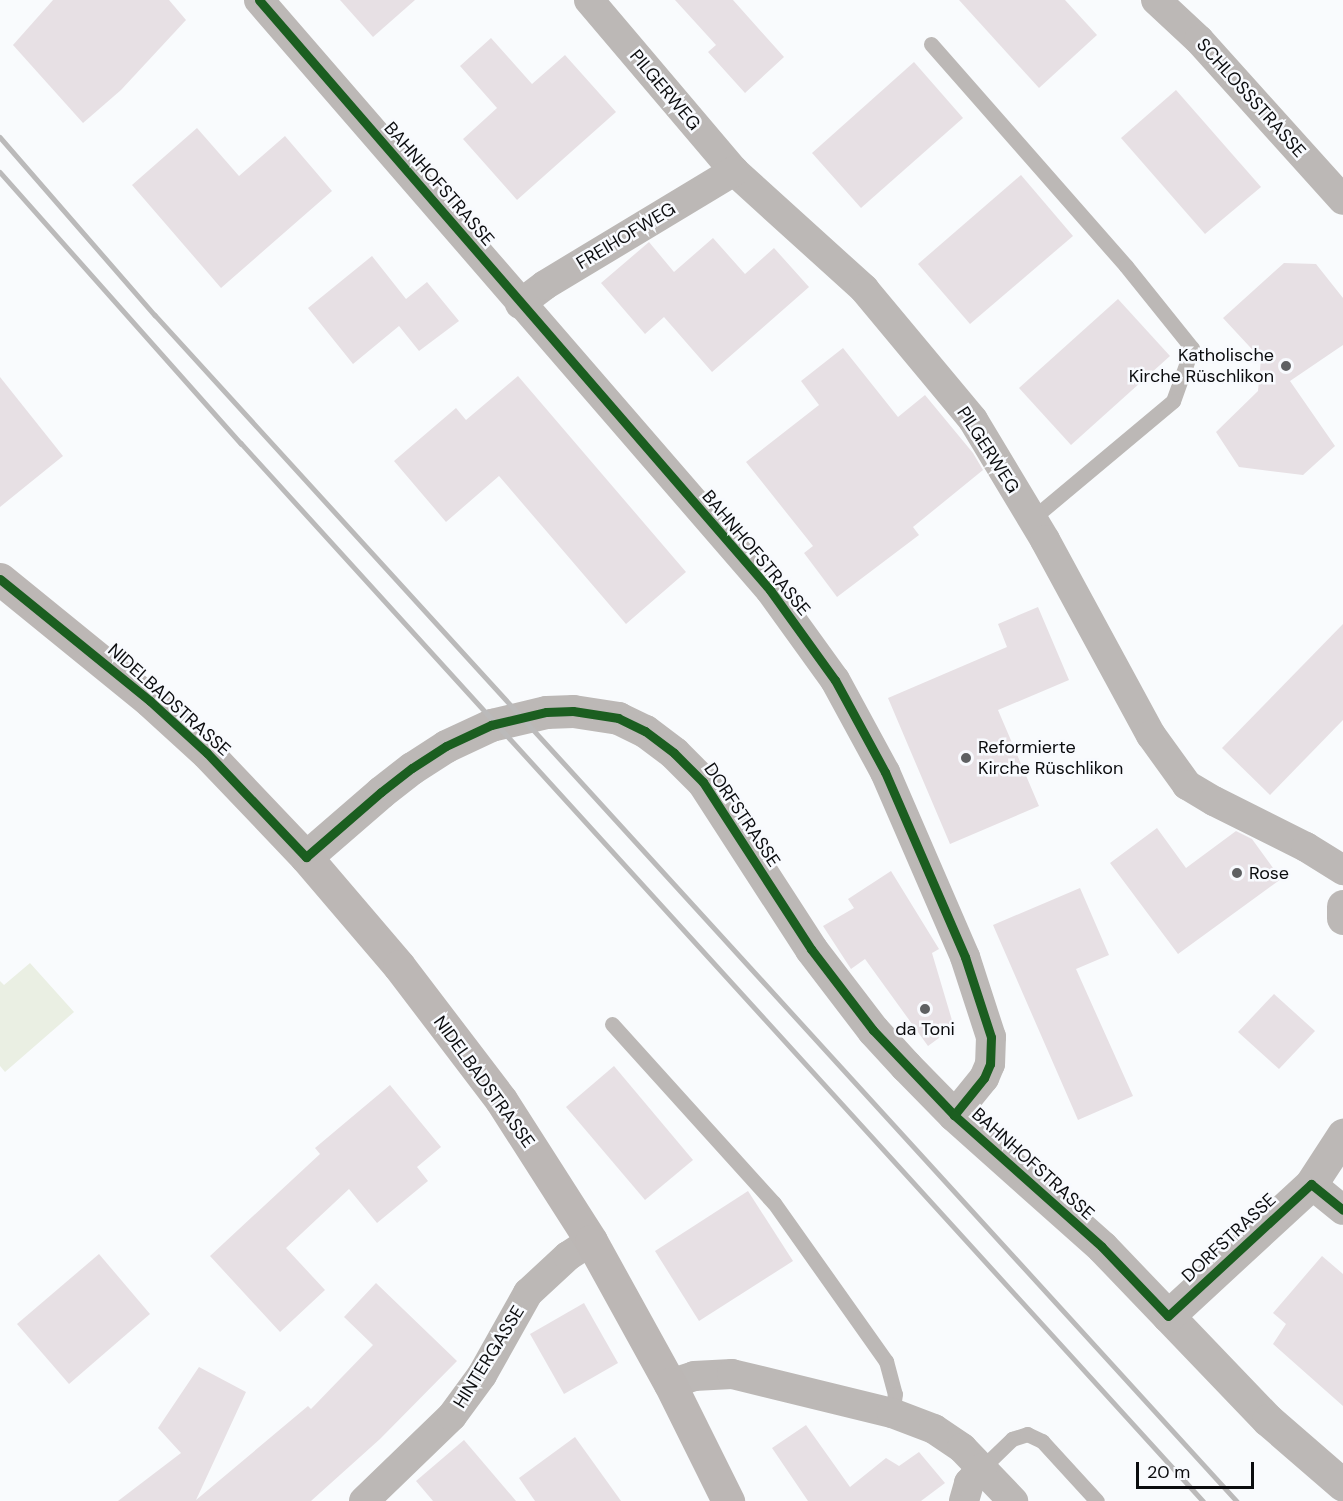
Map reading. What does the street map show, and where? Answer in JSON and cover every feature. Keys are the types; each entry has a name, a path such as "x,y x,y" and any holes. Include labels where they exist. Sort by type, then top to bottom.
{"main road":[{"name":"NIDELBADSTRASSE","path":"0,579 150,701 207,753 306,857 399,966 501,1100 591,1240 670,1384 728,1501"}],"street":[{"name":"BAHNHOFSTRASSE","path":"259,0 770,591 835,680 885,772 965,957 991,1037 990,1064 984,1078 954,1115 1102,1247 1268,1420 1343,1485"},
{"name":"PILGERWEG","path":"589,0 734,171 864,289 973,420 1032,519 1151,735 1187,785 1306,847 1343,870"},
{"name":"SCHLOSSSTRASSE","path":"1156,0 1199,40 1343,200"},
{"name":"FREIHOFWEG","path":"520,304 545,285 734,171"},
{"name":"DORFSTRASSE","path":"306,857 404,774 446,746 474,733 507,720 546,712 600,714 631,723 659,741 691,768 715,798 811,949 873,1030 954,1115"},
{"path":"1343,906 1343,918"},
{"name":"DORFSTRASSE","path":"1168,1316 1311,1184 1343,1135"},
{"path":"1311,1184 1343,1210"},
{"name":"HINTERGASSE","path":"364,1501 452,1416 482,1375 528,1293 568,1256 591,1240"},
{"path":"670,1384 694,1376 732,1374 892,1413 934,1430 962,1448 1012,1501"},
{"path":"964,1501 969,1483 982,1468"}],"lane":[{"path":"931,44 1126,266 1192,348 1173,401 1032,519"},
{"path":"612,1024 781,1212 886,1361 895,1394 892,1413"},
{"path":"982,1468 1012,1439 1027,1434 1042,1441 1096,1501"}],"shaded area":[{"path":"30,963 74,1012 5,1072 0,1066 0,981 4,985"}],"building":[{"path":"53,0 169,0 186,20 121,90 83,123 13,45"},
{"path":"340,0 415,0 373,37"},
{"path":"675,0 733,0 784,57 745,93 708,52 716,45"},
{"path":"959,0 1065,0 1097,35 1039,88"},
{"path":"491,38 532,84 565,55 616,112 517,200 463,139 497,108 460,66"},
{"path":"914,62 963,118 861,208 812,153"},
{"path":"1176,90 1261,187 1205,234 1121,138"},
{"path":"197,128 239,176 285,136 332,191 221,288 132,185"},
{"path":"1021,175 1073,236 970,324 918,264"},
{"path":"713,238 745,274 774,248 809,287 712,372 664,317 645,334 601,283 649,242 674,272"},
{"path":"372,256 406,299 427,282 459,321 419,351 399,326 353,364 308,308"},
{"name":"Katholische Kirche Rüschlikon","path":"1284,263 1316,264 1343,298 1343,345 1290,381 1335,446 1303,475 1239,467 1216,432 1258,391 1261,359 1223,318"},
{"path":"1118,299 1170,356 1071,445 1019,388"},
{"path":"843,348 898,417 925,395 973,453 983,470 913,527 919,535 837,597 804,553 813,546 746,462 819,405 801,381"},
{"path":"518,376 686,572 626,624 499,476 446,522 394,461 456,408 466,420"},
{"path":"0,377 63,456 0,507"},
{"name":"Reformierte Kirche Rüschlikon","path":"1038,607 1069,680 998,710 1039,806 950,844 888,698 1007,647 998,624"},
{"path":"1343,624 1343,720 1270,795 1222,748"},
{"path":"1157,828 1186,868 1236,831 1252,839 1281,879 1178,954 1110,863"},
{"path":"891,871 939,949 932,953 954,1027 928,1046 865,959 851,969 823,926 854,908 848,899"},
{"path":"1080,888 1109,955 1076,969 1133,1096 1078,1120 993,925"},
{"path":"1274,994 1315,1031 1279,1069 1238,1032"},
{"path":"614,1066 693,1160 645,1200 566,1107"},
{"path":"390,1085 441,1147 417,1167 428,1181 377,1223 349,1189 286,1248 325,1290 280,1332 210,1256 320,1154 315,1148"},
{"path":"748,1191 793,1261 699,1321 655,1251"},
{"path":"99,1254 150,1314 69,1384 17,1324"},
{"path":"1322,1256 1343,1274 1343,1406 1273,1344 1286,1324 1273,1313"},
{"path":"376,1283 457,1361 380,1439 311,1501 118,1501 181,1453 158,1428 199,1367 246,1392 196,1500 308,1406 311,1409 373,1345 344,1317"},
{"path":"584,1303 618,1363 564,1394 530,1334"},
{"path":"806,1425 850,1487 886,1458 899,1466 919,1452 945,1483 921,1501 808,1501 772,1448"},
{"path":"575,1437 621,1501 535,1501 519,1478"},
{"path":"464,1440 516,1501 433,1501 416,1481"}],"railway":[{"path":"0,137 155,315 1237,1501"},
{"path":"0,172 241,443 1203,1501"}],"cycle path":[{"path":"259,0 770,590 835,680 885,772 965,957 991,1037 990,1064 984,1078 954,1115"},
{"path":"0,579 150,701 207,753 306,857 412,768 446,746 491,725 546,712 573,711 618,718 645,731 674,753 703,782 811,949 873,1030 954,1115 1102,1247 1168,1316 1311,1184 1343,1210"}],"place":[{"name":"Katholische Kirche Rüschlikon","path":"1286,366"},
{"name":"Reformierte Kirche Rüschlikon","path":"966,758"},
{"name":"Rose","path":"1237,873"},
{"name":"da Toni","path":"925,1009"}]}
